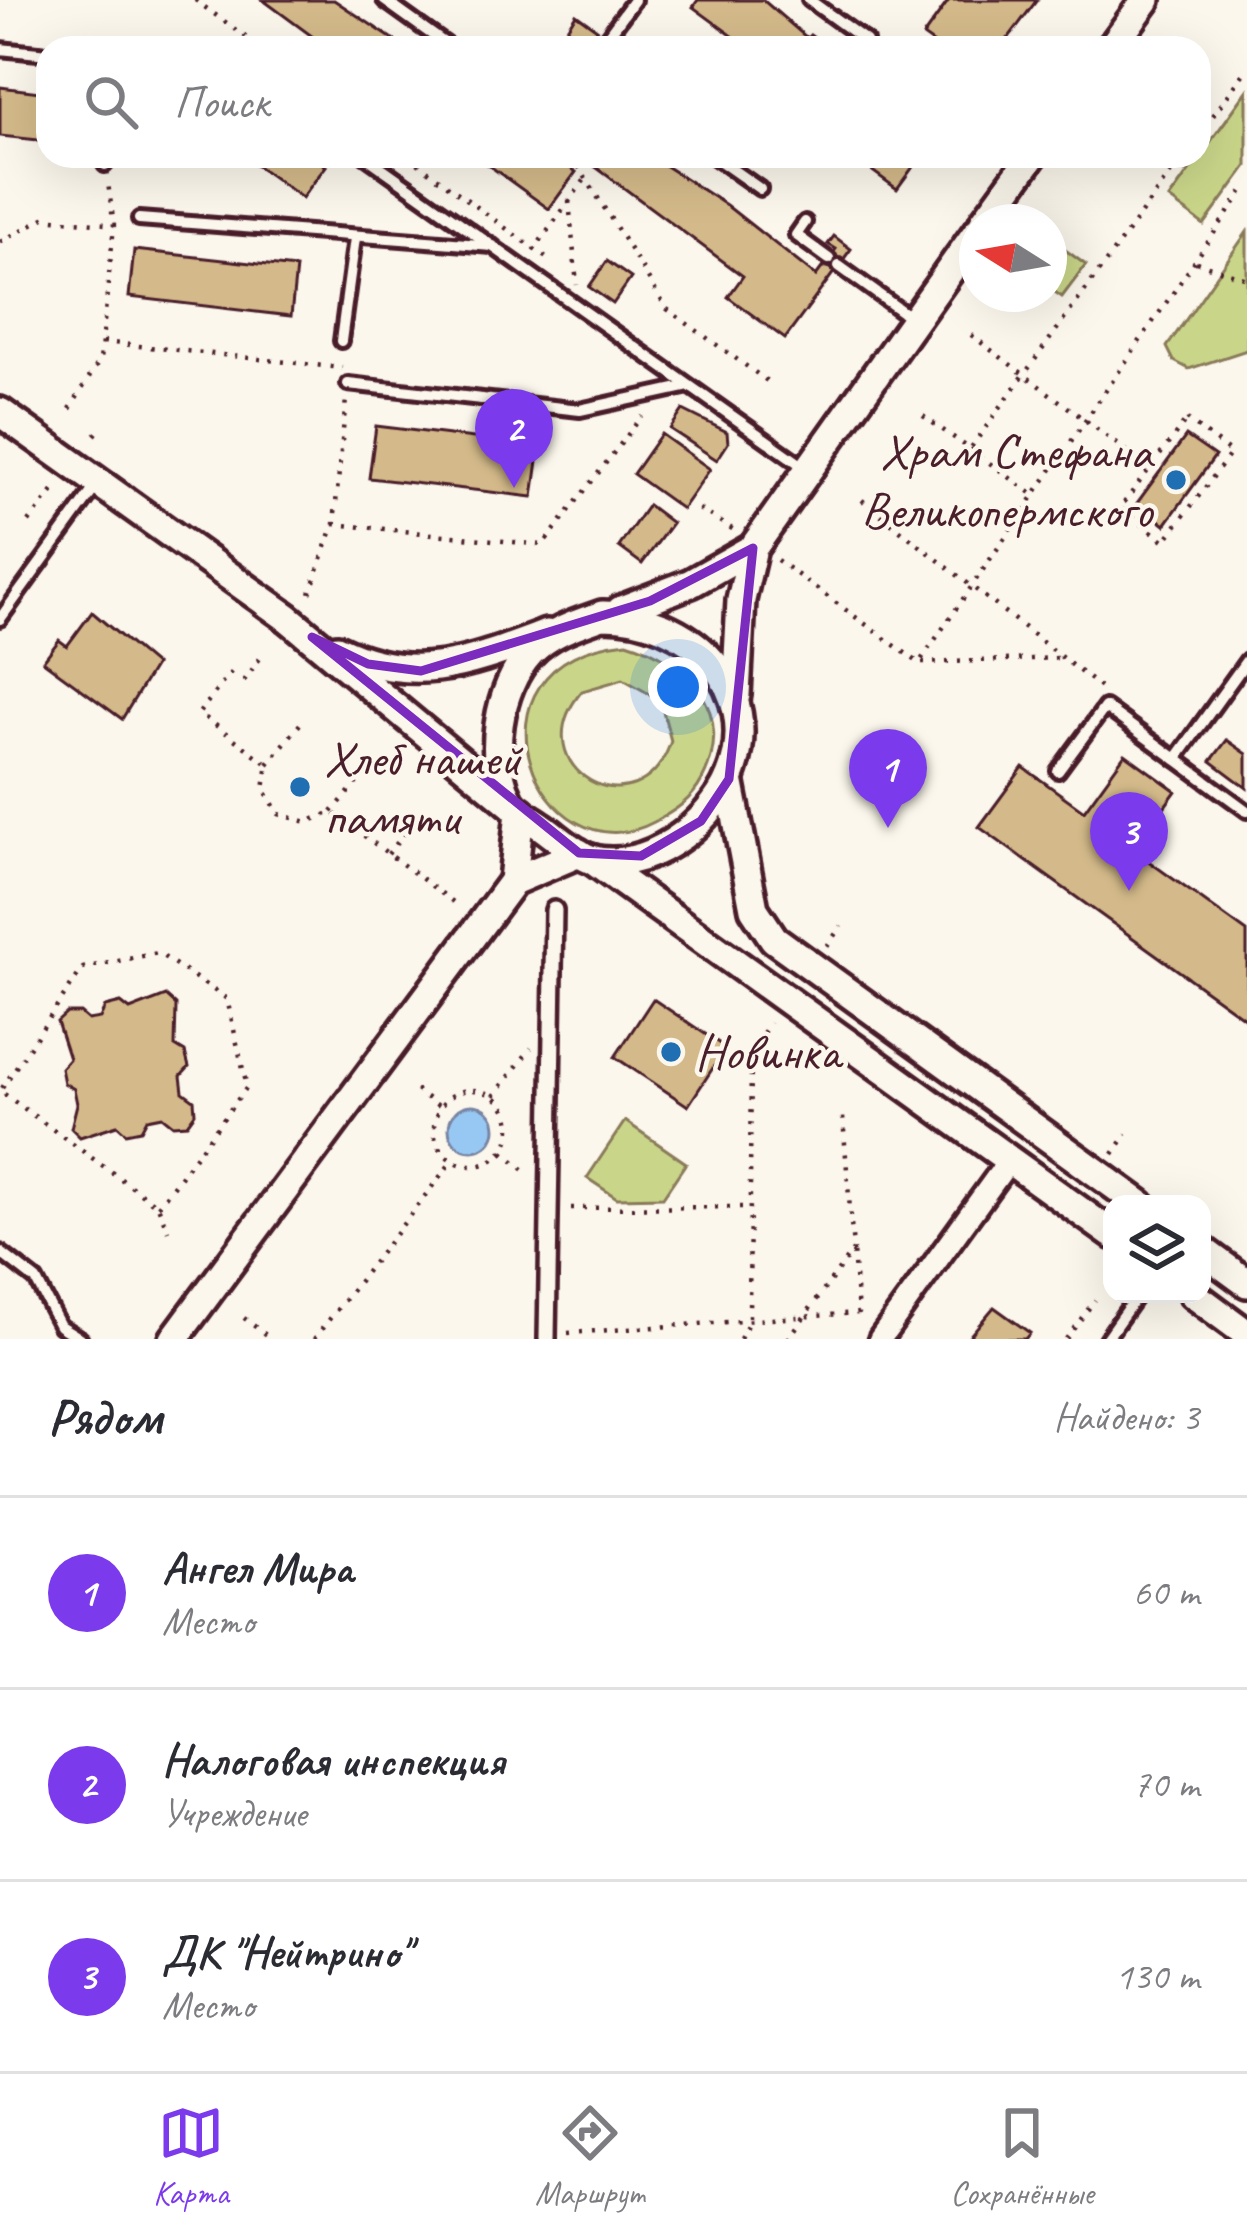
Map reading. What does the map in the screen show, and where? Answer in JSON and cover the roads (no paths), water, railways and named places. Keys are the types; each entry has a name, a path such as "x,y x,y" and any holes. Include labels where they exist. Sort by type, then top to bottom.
{"street":[{"path":"1120,36 1146,0"},
{"path":"994,204 1015,168"},
{"path":"174,1339 514,881 585,856 641,856 701,821 729,778 736,757 736,650 756,547 959,257"},
{"path":"0,412 312,637 515,807 1103,1227"},
{"path":"312,637 368,664 422,671 691,583 756,547"},
{"path":"602,615 645,617 684,634 714,662 736,717"},
{"path":"514,881 515,807 499,764 499,726 508,687 530,653 562,628"},
{"path":"729,778 754,909 774,939 1128,1195"},
{"path":"547,1336 554,910"},
{"path":"880,1339 1010,1159"},
{"path":"1211,1257 1247,1283"},
{"path":"1205,1303 1247,1334"}],"lane":[{"path":"384,0 434,36"},
{"path":"608,36 634,0"},
{"path":"809,0 859,36"},
{"path":"0,49 36,53"},
{"path":"382,168 807,469"},
{"path":"730,168 760,189"},
{"path":"139,219 496,247"},
{"path":"805,222 796,235 914,320"},
{"path":"341,341 355,238"},
{"path":"347,384 580,410 689,386"},
{"path":"0,619 99,483"},
{"path":"1176,759 1247,660"},
{"path":"1058,771 1105,707 1247,811"},
{"path":"0,1252 36,1280 60,1326 81,1339"},
{"path":"1106,1339 1132,1303"}],"water":[{"path":"472,1105 488,1112 495,1128 488,1144 472,1151 456,1144 449,1128 456,1112"}],"place":[{"name":"Храм Стефана Великопермского","path":"1176,480"},
{"name":"Налоговая инспекция","path":"514,488"},
{"name":"Хлеб нашей памяти","path":"300,787"},
{"name":"Ангел Мира","path":"888,828"},
{"name":"ДК \"Нейтрино\"","path":"1129,891"},
{"name":"Новинка","path":"671,1052"}]}
